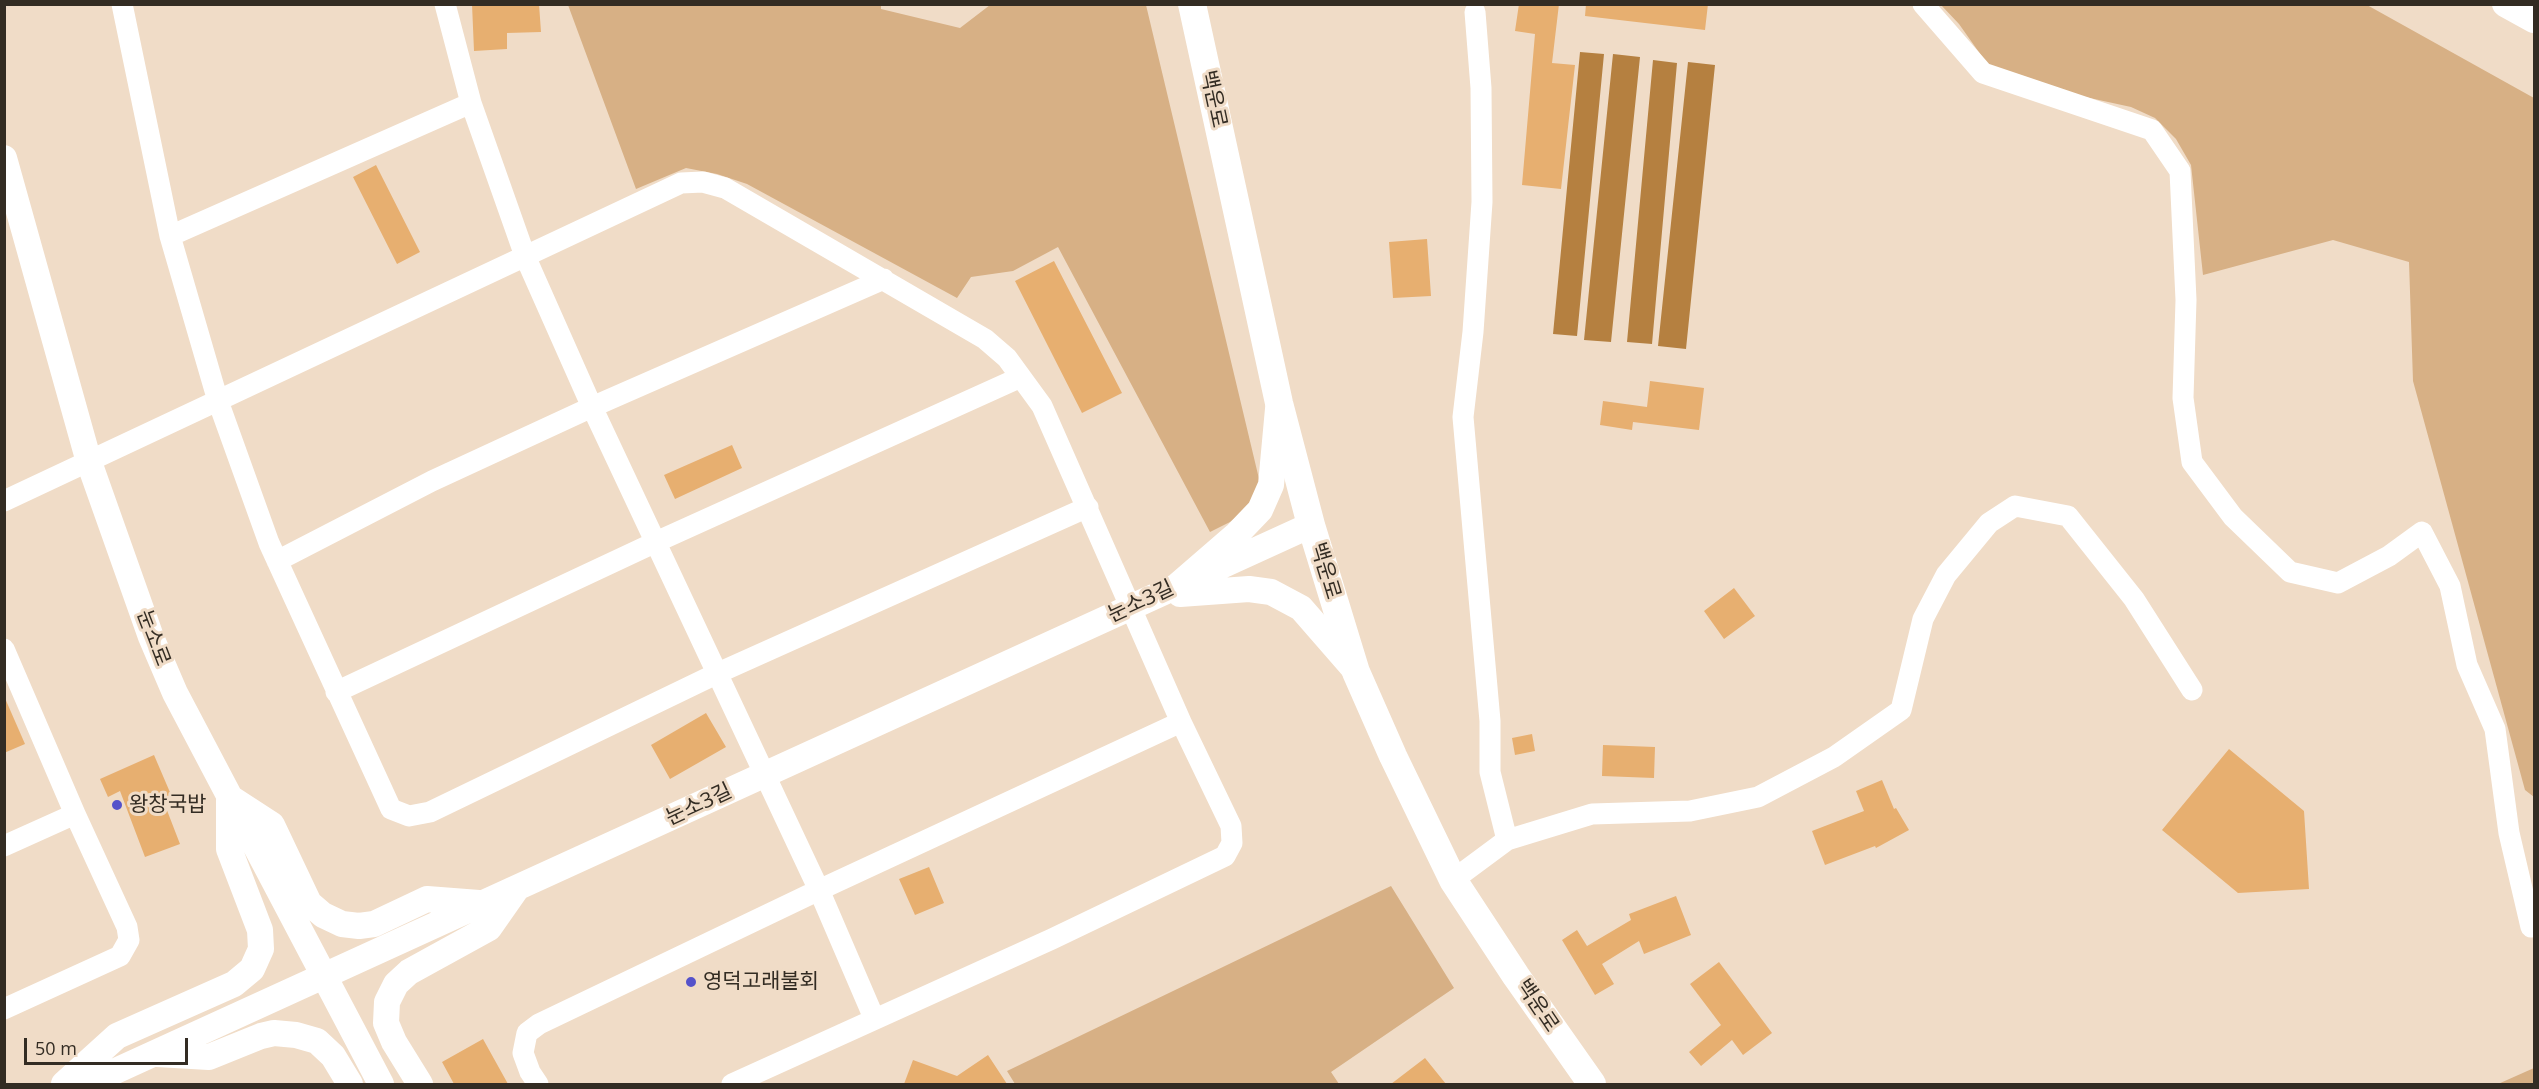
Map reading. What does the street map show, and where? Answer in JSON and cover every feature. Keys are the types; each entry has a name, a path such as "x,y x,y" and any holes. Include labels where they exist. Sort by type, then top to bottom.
{"main road":[{"name":"백운로","path":"1192,4 1279,403 1311,525 1356,672 1393,756 1453,880 1523,986 1592,1084"}],"street":[{"path":"122,4 170,236 218,401 277,561 391,809 409,816 430,812 718,673 1088,507"},
{"path":"445,4 471,104 525,256 592,407 819,890 874,1018"},
{"path":"1923,4 1983,73 2152,130 2180,171 2186,300 2183,398 2192,462 2233,517 2290,572 2338,583 2389,556 2422,532 2450,586 2467,664 2495,729 2509,833 2531,927"},
{"path":"2505,4 2535,20"},
{"path":"1475,12 1481,88 1482,202 1473,332 1463,417 1490,721 1490,771 1507,840"},
{"path":"170,236 471,104"},
{"name":"눈소로","path":"4,158 89,462 151,637 175,693 381,1084"},
{"path":"4,501 681,183 703,182 725,188 986,339 1006,358 1042,406 1181,722 1231,826 1232,843 1225,856 1052,939 732,1084"},
{"path":"277,561 432,481 592,407 884,279"},
{"path":"336,692 656,542 1021,377"},
{"path":"1279,403 1271,485 1260,510 1237,534 1178,585 1180,594 1249,589 1271,592 1301,608 1356,672"},
{"path":"1453,880 1507,840 1592,814 1690,811 1758,797 1834,757 1901,710 1923,619 1946,575 1989,523 2015,506 2068,516 2134,598 2192,690"},
{"name":"눈소3길","path":"87,1084 1311,525"},
{"path":"4,649 11,686 128,927 129,940 120,956 4,1008"},
{"path":"538,1084 530,1072 523,1053 527,1033 539,1024 819,890 1181,722"},
{"path":"229,797 272,825 309,903 323,915 342,924 359,926 374,924 426,899 482,903"},
{"path":"64,1084 117,1036 234,984 252,969 261,949 261,930 229,849 229,797"},
{"path":"4,846 75,814"},
{"path":"420,1084 394,1042 386,1023 387,1002 391,993 396,984 409,972 489,928 518,887"},
{"path":"154,1054 209,1057 261,1036 274,1033 296,1035 317,1041 333,1056 350,1084"}],"shaded area":[{"path":"568,5 881,5 881,9 960,28 990,5 1146,5 1260,483 1247,509 1230,522 1210,532 1058,247 1013,271 971,277 957,298 747,184 717,174 686,168 636,189"},
{"path":"1941,5 2367,5 2534,98 2534,797 2525,790 2413,381 2409,262 2333,240 2203,275 2191,165 2176,139 2155,118 2131,107 2053,90 1988,65 1959,24"},
{"path":"1580,52 1604,54 1577,336 1553,334"},
{"path":"1613,54 1640,57 1611,342 1584,340"},
{"path":"1653,60 1677,63 1652,344 1627,342"},
{"path":"1688,62 1715,65 1686,349 1658,346"},
{"path":"1391,886 1454,988 1331,1072 1339,1084 1015,1084 1007,1071"},
{"path":"2534,1068 2534,1084 2498,1084"}],"building":[{"path":"472,4 539,4 541,32 507,33 507,49 474,51"},
{"path":"1519,4 1559,4 1552,63 1575,65 1561,189 1522,185 1535,34 1515,31"},
{"path":"1586,4 1708,4 1705,30 1585,16"},
{"path":"376,165 420,252 397,264 353,177"},
{"path":"1427,239 1431,296 1393,298 1389,242"},
{"path":"1054,261 1122,393 1082,413 1015,281"},
{"path":"1650,381 1704,388 1699,430 1633,422 1632,430 1600,425 1603,401 1647,407"},
{"path":"732,445 742,468 675,499 664,475"},
{"path":"1734,588 1755,616 1724,639 1704,611"},
{"path":"4,696 25,744 4,753"},
{"path":"706,713 726,747 670,779 651,745"},
{"path":"1532,734 1535,751 1515,755 1512,738"},
{"path":"1603,745 1655,747 1654,778 1602,776"},
{"path":"2229,749 2304,811 2309,889 2238,893 2162,830"},
{"path":"154,755 172,797 163,800 180,844 145,857 120,791 108,797 100,779"},
{"path":"1882,780 1894,809 1896,808 1909,830 1876,848 1875,846 1825,865 1812,831 1864,811 1856,791"},
{"path":"929,867 944,903 915,915 899,879"},
{"path":"1676,896 1691,935 1644,954 1639,941 1602,964 1614,984 1595,995 1562,940 1577,930 1587,946 1631,920 1629,914"},
{"path":"1719,962 1772,1033 1743,1055 1732,1040 1701,1066 1689,1052 1721,1025 1690,984"},
{"path":"483,1039 508,1084 454,1084 442,1062"},
{"path":"988,1055 1007,1084 904,1084 913,1060 957,1076"},
{"path":"1425,1058 1446,1084 1391,1084"}],"place":[{"name":"왕창국밥","path":"117,805"},
{"name":"영덕고래불회","path":"691,982"}]}
